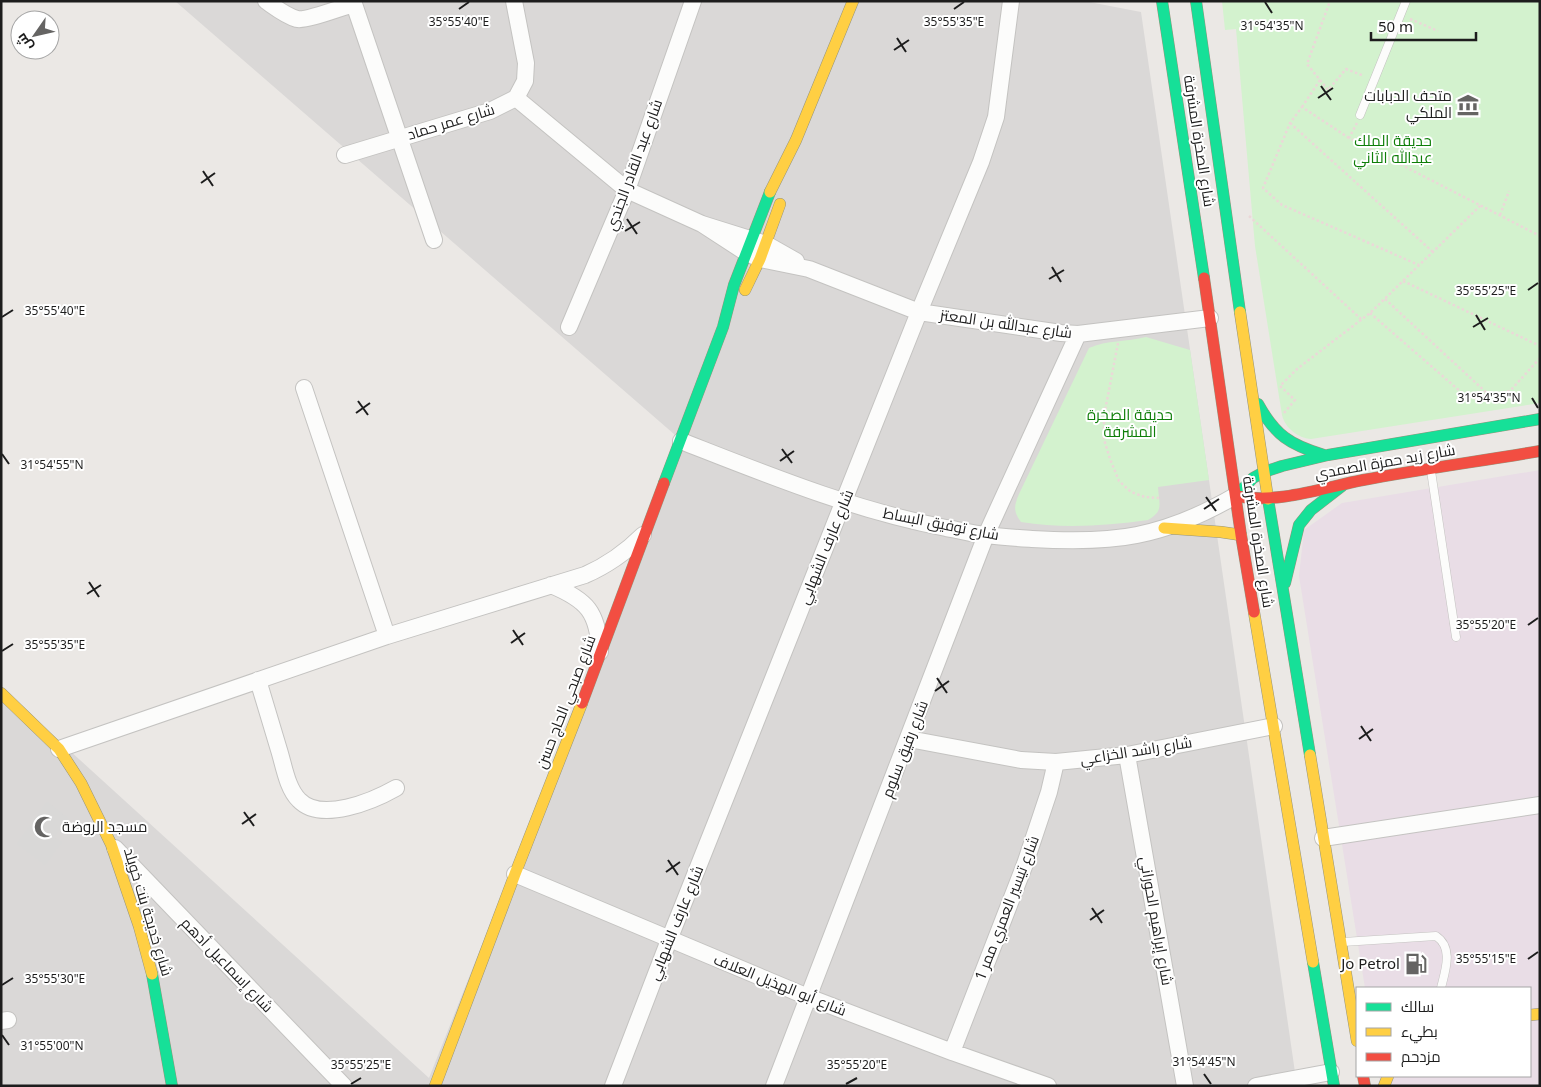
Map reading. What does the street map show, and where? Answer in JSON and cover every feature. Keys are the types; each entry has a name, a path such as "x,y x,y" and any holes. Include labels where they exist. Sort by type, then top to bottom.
{"main road":[{"name":"شارع صبحي الحاج حسن","path":"723,327 734,312 784,161 796,140 854,1"},
{"name":"شارع الصخرة المشرفة","path":"1162,1 1241,535 1332,1079"},
{"name":"شارع الصخرة المشرفة","path":"1196,1 1251,390 1356,1035"},
{"name":"شارع صبحي الحاج حسن","path":"435,1086 515,874 600,658 644,534 723,327 726,308 785,189 792,166 796,140"},
{"path":"1251,390 1266,421 1279,435 1296,447 1328,456"},
{"name":"شارع زيد حمزة الصمدي","path":"1540,420 1328,456 1282,466 1253,478 1235,496 1246,499 1268,498 1540,451"},
{"path":"1283,593 1299,525 1311,510 1346,483"},
{"path":"1164,528 1174,530 1216,530 1241,535"},
{"name":"شارع خديجة بنت خويلد","path":"1,693 59,749 81,783 111,844 139,926 155,985 172,1086"},
{"path":"1347,982 1356,987"}],"street":[{"path":"266,1 280,11 299,20 323,14 354,2 434,240"},
{"path":"514,1 526,63 525,81 516,98"},
{"name":"شارع عبد القادر الجندي","path":"569,327 627,190 693,1"},
{"name":"شارع عارف الشهابي","path":"613,1086 668,940 919,312 981,162 996,116 1011,1"},
{"name":"شارع عمر حماد","path":"345,155 490,112 516,98"},
{"name":"شارع عبدالله بن المعتز","path":"516,98 627,190 755,248 919,312 1078,334 1210,318"},
{"name":"شارع رفيق سلوم","path":"774,1086 986,535 1078,334"},
{"path":"304,388 387,636"},
{"name":"شارع توفيق البساط","path":"681,441 802,489 844,502 892,516 986,535 1056,540 1108,539 1135,536 1164,528 1201,514 1235,496"},
{"path":"59,749 387,636 597,570 618,556 644,534"},
{"path":"551,585 572,595 587,607 598,630 600,658"},
{"path":"258,680 288,782 300,801 311,808 329,810 374,800 396,788"},
{"name":"شارع راشد الخزاعي","path":"909,739 1002,757 1056,762 1127,755 1274,726"},
{"name":"شارع إبراهيم الحوراني","path":"1127,755 1185,1086"},
{"name":"شارع تيسير العمري ممر 1","path":"952,1052 1034,839 1049,792 1056,762"},
{"path":"1323,838 1540,805"},
{"name":"شارع إسماعيل أدهم","path":"111,844 344,1086"},
{"name":"شارع أبو الهذيل العلاف","path":"515,874 668,940 808,997 952,1052 1048,1086"},
{"path":"1256,1086 1332,1079"}],"lane":[{"path":"1360,115 1406,1"},
{"path":"1431,469 1456,637"},
{"path":"1340,942 1436,936 1446,946 1447,964 1441,987"}],"path":[{"path":"1330,1 1307,64 1328,90 1346,69 1374,79"},
{"path":"1400,15 1438,31"},
{"path":"1320,80 1290,123 1263,188 1282,206 1419,265"},
{"path":"1302,107 1349,138 1540,236"},
{"path":"1349,138 1360,115"},
{"path":"1290,123 1433,252"},
{"path":"1500,215 1509,191"},
{"path":"1279,418 1295,400 1280,386 1297,368 1370,313 1481,205"},
{"path":"1249,216 1362,319"},
{"path":"1403,281 1540,346"},
{"path":"1385,299 1489,395"},
{"path":"1370,313 1468,399 1510,391 1540,358"},
{"path":"1118,329 1117,351 1105,411 1103,436 1119,480 1131,492 1145,497 1159,498"}],"shaded area":[{"path":"175,1 1084,1 1141,12 1297,1086 1,1086 1,688 429,1078 682,441"},
{"path":"1540,470 1540,1086 1381,1086 1379,1077 1531,1077 1531,987 1365,987 1299,576 1304,530 1342,503"},
{"name":"مسجد الروضة","path":"47,802 68,818 54,837 62,842 45,865 17,844"}],"green space":[{"name":"حديقة الملك عبدالله الثاني","path":"1222,1 1540,1 1540,403 1311,439 1301,437 1289,428 1282,415 1255,246 1236,29 1225,30"},
{"name":"حديقة الصخرة المشرفة","path":"1146,337 1190,350 1209,480 1158,487 1158,510 1148,520 1084,526 1021,522 1015,505 1017,498 1089,348"}],"traffic: fast":[{"path":"1162,1 1204,278"},
{"path":"1196,1 1240,312"},
{"path":"664,483 723,327 734,285 770,192"},
{"path":"1258,404 1277,431 1293,443 1324,455"},
{"path":"1236,496 1253,478 1282,466 1328,455 1540,419"},
{"path":"1285,583 1299,525 1311,510 1342,486"},
{"path":"1268,499 1310,755"},
{"path":"1313,962 1334,1086"},
{"path":"152,974 172,1086"}],"traffic: slow":[{"path":"770,192 796,140 853,1"},
{"path":"745,290 760,259 780,204"},
{"path":"1240,312 1268,499"},
{"path":"1164,528 1241,535"},
{"path":"1254,612 1313,962"},
{"path":"1,693 59,749 81,783 111,844 139,926 152,974"},
{"path":"435,1086 582,703"},
{"path":"1310,755 1356,1035"},
{"path":"1531,1015 1540,1014"},
{"path":"1384,1086 1388,1077"}],"traffic: jam":[{"path":"1204,278 1254,612"},
{"path":"1236,496 1252,498 1284,497 1385,476 1540,451"},
{"path":"582,703 664,483"},
{"path":"1363,1077 1365,1086"}],"place":[{"name":"متحف الدبابات الملكي","path":"1468,105"},
{"name":"مسجد الروضة","path":"45,827"},
{"name":"Jo Petrol","path":"1416,964"}]}
